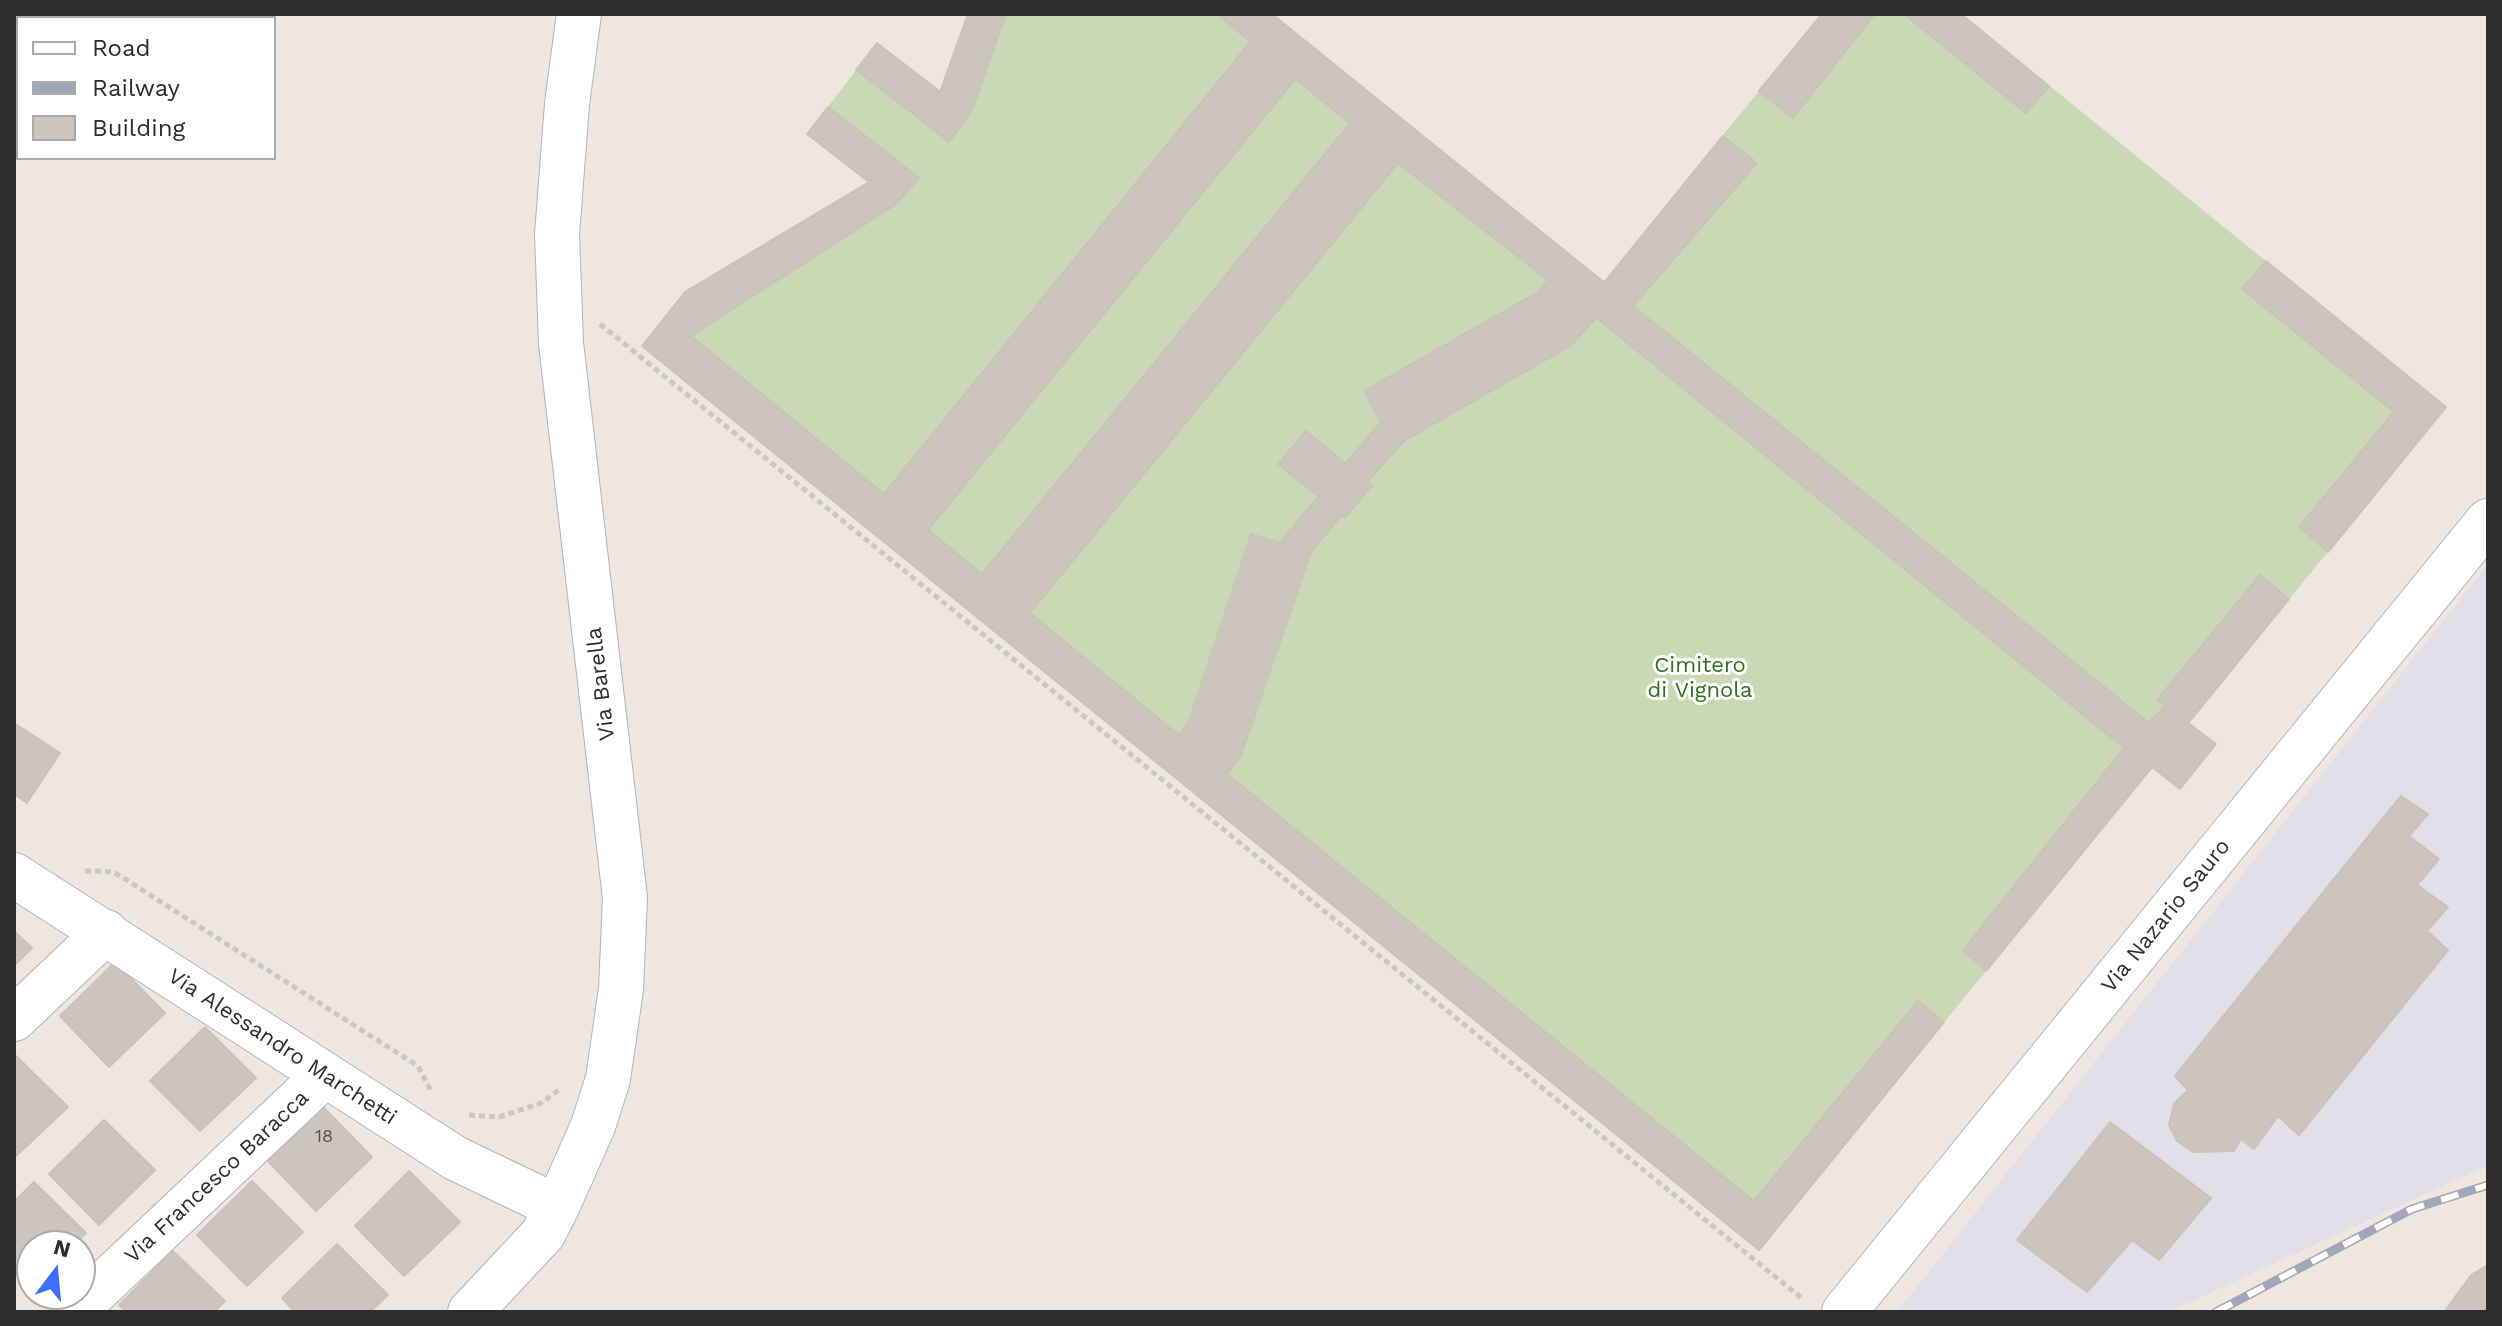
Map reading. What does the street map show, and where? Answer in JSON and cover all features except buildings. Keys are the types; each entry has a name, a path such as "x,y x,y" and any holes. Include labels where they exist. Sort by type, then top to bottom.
{"street":[{"name":"Via Barella","path":"470,1312 543,1234 557,1207 602,1101 621,989 625,898 561,343 557,235 567,104 579,14"},
{"name":"Via Nazario Sauro","path":"1828,1309 2488,521"},
{"name":"Via Alessandro Marchetti","path":"14,875 455,1158 557,1207"},
{"path":"14,1019 106,932"},
{"name":"Via Francesco Baracca","path":"74,1312 325,1075"}],"path":[{"path":"590,315 1828,1309"},
{"path":"82,871 115,873 418,1066 435,1097"},
{"path":"467,1114 499,1117 541,1103 561,1089 571,1089 602,1101"}],"shaded area":[{"path":"2488,564 2488,1165 2169,1312 1897,1312"}],"green space":[{"name":"Cimitero di Vignola","path":"968,14 1272,14 1603,282 1822,14 1961,14 2446,407 2189,722 2216,744 2180,789 2152,767 1759,1250 642,346 685,292 868,182 807,134 877,43 941,91"}],"railway":[{"path":"2216,1312 2412,1209 2488,1185"}]}
